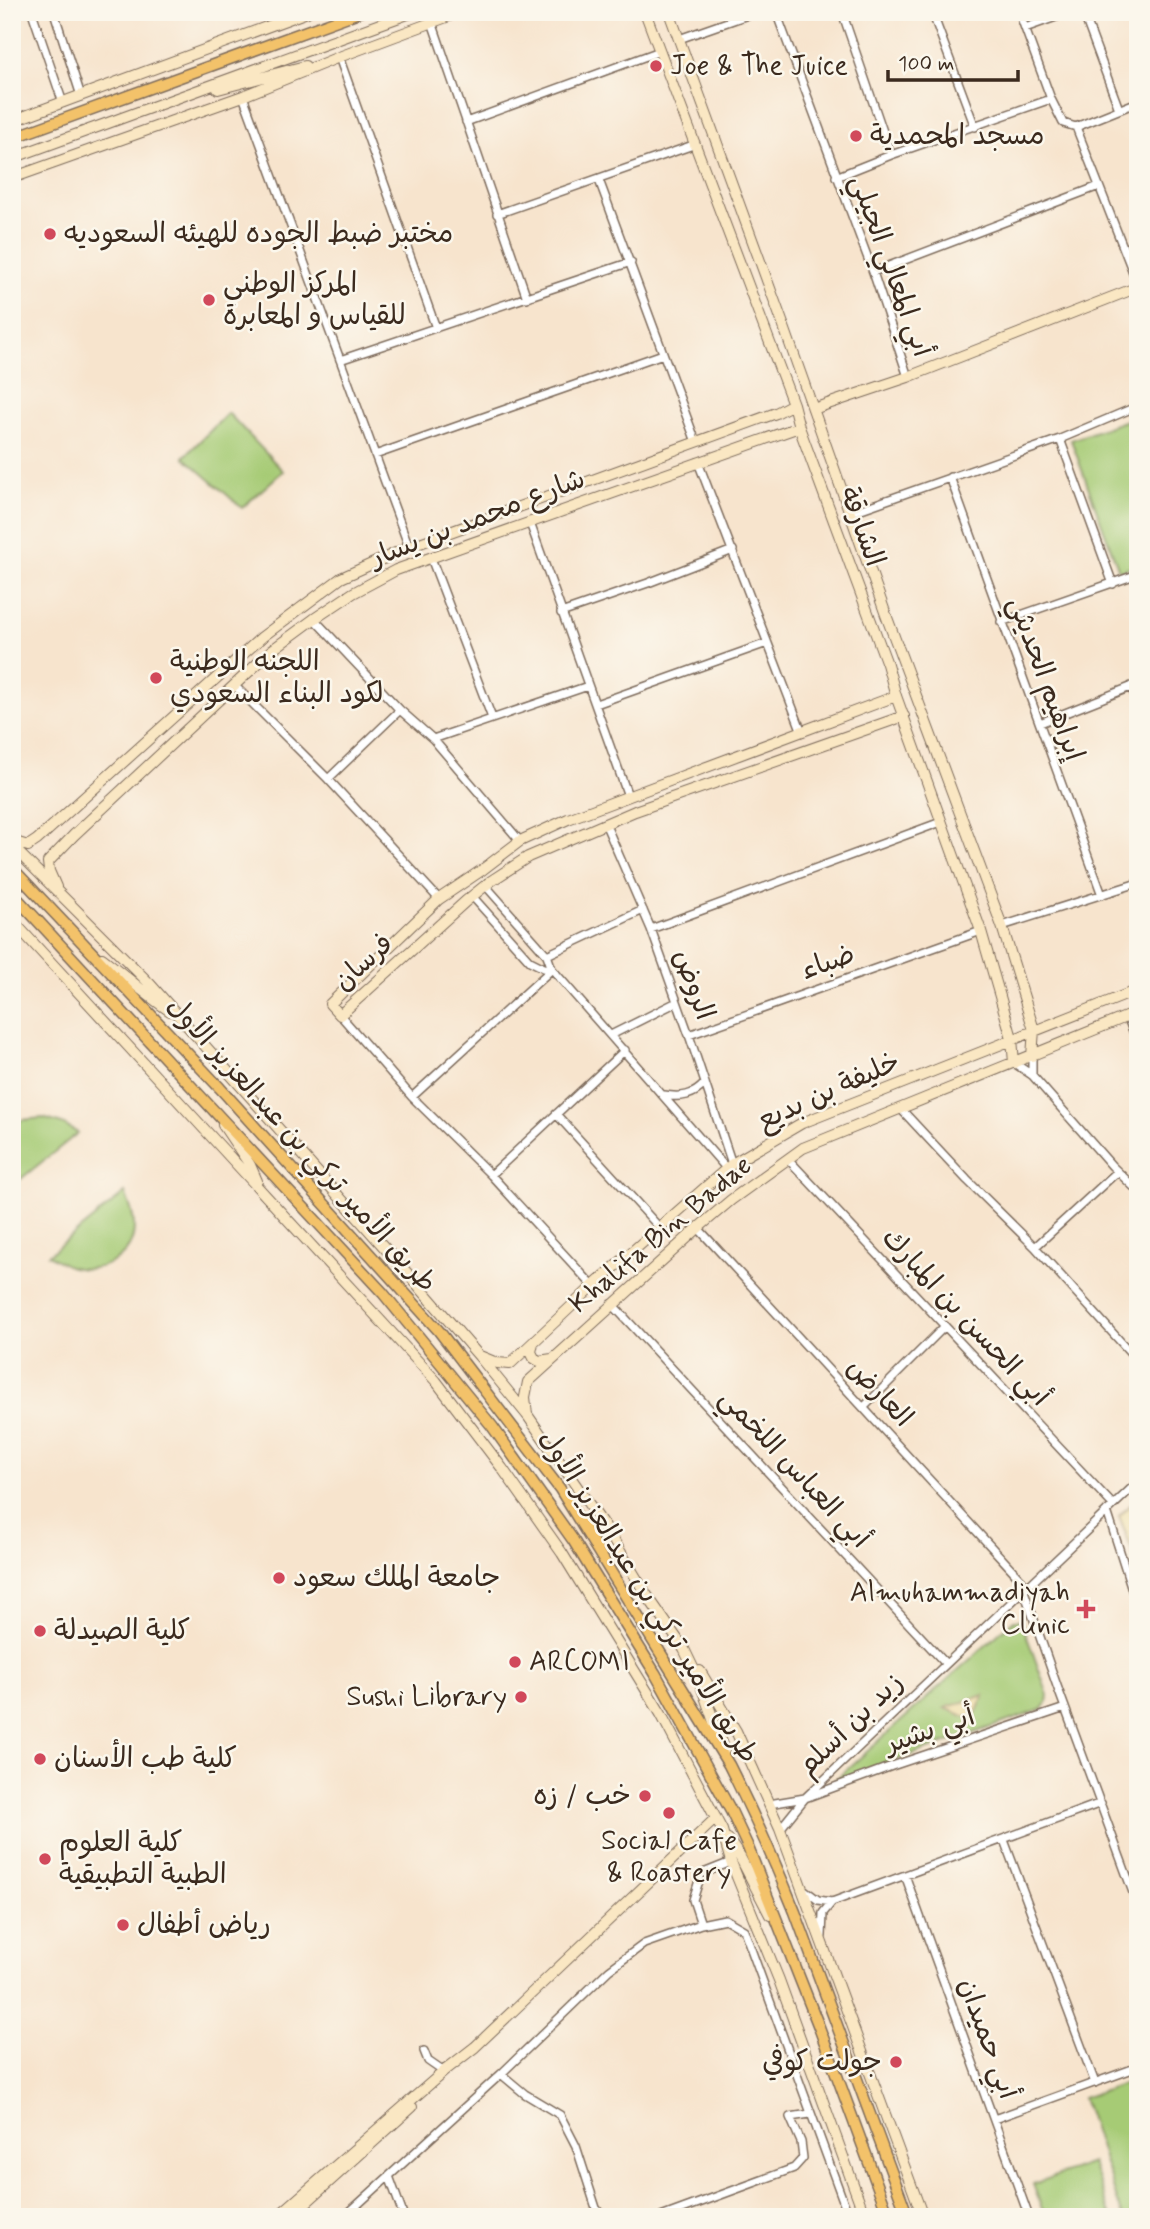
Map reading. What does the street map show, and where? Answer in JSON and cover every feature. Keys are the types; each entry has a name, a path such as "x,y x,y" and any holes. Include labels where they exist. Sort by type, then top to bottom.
{"main road":[{"path":"12,138 359,12"},
{"name":"طريق الأمير تركي بن عبدالعزيز الأول","path":"12,868 220,1088 447,1340 560,1489 729,1765 779,1872 908,2217"},
{"name":"طريق الأمير تركي بن عبدالعزيز الأول","path":"12,893 383,1293 492,1426 573,1540 655,1673 731,1811 789,1950 890,2217"}],"street":[{"path":"32,12 63,103"},
{"path":"54,12 82,96"},
{"path":"12,121 82,96 277,17 307,12"},
{"path":"12,158 413,12"},
{"path":"12,178 243,96 460,12"},
{"name":"الشارقة","path":"645,12 793,404 981,931 1012,1038 1014,1063"},
{"name":"الشارقة","path":"669,12 886,615 1002,926 1034,1030 1032,1056"},
{"path":"679,39 756,12"},
{"name":"أبي المعالي الجيلي","path":"776,12 873,272 908,377"},
{"path":"842,12 891,155"},
{"path":"932,12 975,127"},
{"path":"1019,12 1051,99 1063,123 1076,127 1138,102"},
{"path":"1025,28 1070,12"},
{"path":"1083,12 1119,109"},
{"path":"432,22 527,298"},
{"path":"466,122 660,51"},
{"path":"170,100 339,57"},
{"path":"339,57 436,328"},
{"path":"53,71 70,65"},
{"path":"243,96 409,547"},
{"path":"836,177 1051,99"},
{"path":"1076,127 1136,280 1138,305"},
{"path":"497,215 696,144"},
{"path":"599,180 696,442"},
{"path":"873,272 1099,186"},
{"path":"340,360 631,262"},
{"path":"813,408 908,377 1136,289"},
{"path":"764,330 783,324"},
{"path":"375,455 663,354"},
{"name":"شارع محمد بن يسار","path":"12,843 28,846 262,637 341,578 409,547 776,413 793,404"},
{"path":"850,513 1060,439 1138,406"},
{"path":"776,413 782,419 780,434"},
{"name":"شارع محمد بن يسار","path":"60,893 49,871 48,862 74,835 272,650 353,593 396,570 799,427"},
{"path":"1060,439 1113,583"},
{"path":"698,462 802,732"},
{"name":"إبراهيم الحديثي","path":"950,477 1102,895"},
{"path":"530,523 628,796"},
{"path":"561,612 648,583 733,550"},
{"path":"431,558 492,718"},
{"path":"1001,622 1138,575"},
{"path":"871,620 886,615"},
{"path":"314,618 400,710 433,739 520,841"},
{"path":"596,704 767,643"},
{"path":"234,684 328,779 439,899"},
{"path":"1040,723 1135,685 1138,702"},
{"path":"433,739 588,686"},
{"name":"فرسان","path":"896,696 568,819 520,841 439,899 330,1004 340,1015 478,891 528,857 605,823 904,716"},
{"path":"328,779 400,710"},
{"path":"58,821 52,835 59,842 74,835"},
{"path":"651,929 941,822"},
{"name":"الروض","path":"605,823 651,929 705,1083 729,1166"},
{"path":"12,843 150,984 479,1356 528,1416 611,1536 644,1591 701,1671 736,1731 780,1829 923,2217"},
{"path":"471,877 478,891 530,961 552,969"},
{"path":"1002,926 1138,883"},
{"path":"478,891 547,955 552,969 729,1166"},
{"path":"547,955 643,910"},
{"path":"12,919 436,1381 502,1468 562,1553 661,1714 789,1950"},
{"name":"ضباء","path":"689,1035 981,931"},
{"path":"91,951 182,1020"},
{"path":"412,1097 552,969"},
{"name":"خليفة بن بديع","path":"479,1356 497,1363 510,1364 593,1286 729,1166 802,1122 1138,990"},
{"path":"611,1035 677,1002"},
{"name":"Khalifa Bin Badae","path":"528,1416 525,1397 528,1382 698,1228 731,1200 803,1148 1138,1012"},
{"path":"340,1015 412,1097 491,1175 593,1286"},
{"path":"1127,1016 1138,1043"},
{"path":"491,1175 625,1050"},
{"path":"1032,1056 1032,1075"},
{"path":"1014,1063 1032,1075 1117,1172 1138,1191"},
{"path":"663,1095 679,1098 698,1091 705,1083"},
{"path":"900,1108 967,1180 1035,1247 1138,1360"},
{"path":"214,1109 250,1166 261,1189"},
{"path":"556,1114 660,1227"},
{"name":"أبي الحسن بن المبارك","path":"788,1159 1110,1508"},
{"path":"1035,1247 1117,1172"},
{"name":"العارض","path":"698,1228 864,1407 1026,1589"},
{"name":"أبي العباس اللخمي","path":"612,1304 946,1664"},
{"path":"864,1407 944,1327"},
{"path":"533,1343 531,1352 534,1358 539,1361 554,1359"},
{"name":"زيد بن أسلم","path":"780,1829 805,1798 1138,1482"},
{"path":"1110,1508 1128,1582 1138,1608"},
{"path":"1128,1582 1138,1579"},
{"path":"1026,1589 1065,1708 1138,1906"},
{"path":"684,1649 700,1682 729,1765"},
{"name":"أبي بشير","path":"769,1804 805,1798 1065,1708"},
{"path":"800,1887 818,1900 832,1902 1101,1803"},
{"path":"277,2217 475,2047 716,1818"},
{"path":"722,1830 731,1862 774,1968 865,2217"},
{"path":"1004,1839 1095,2083"},
{"path":"701,1924 693,1900 701,1874 731,1862"},
{"name":"أبي حميدان","path":"905,1875 1029,2217"},
{"path":"821,1943 823,1913 832,1902"},
{"path":"344,2217 501,2074 609,1970 644,1944 701,1924 725,1919 744,1930 849,2217"},
{"path":"424,2051 428,2061 441,2070 448,2068"},
{"path":"994,2119 1138,2067"},
{"path":"289,2217 432,2089 448,2068"},
{"path":"501,2074 525,2094 560,2115 576,2146 596,2208 603,2217"},
{"path":"661,2217 794,2168 803,2158 801,2142 790,2117 810,2114"},
{"path":"389,2176 404,2217"}],"green space":[{"path":"228,413 283,471 242,508 184,457"},
{"path":"1138,416 1138,564 1119,571 1071,440"},
{"path":"43,1118 78,1133 12,1186 12,1126 22,1120"},
{"path":"125,1193 134,1225 133,1237 122,1255 105,1265 83,1269 69,1266 48,1255"},
{"path":"1014,1620 1021,1620 1048,1695 1043,1709 833,1782"},
{"path":"1138,2079 1138,2217 1123,2217 1083,2098"},
{"path":"1092,2163 1111,2217 1045,2217 1033,2184"}],"sand":[{"path":"1138,1498 1138,1566 1119,1516"},
{"path":"984,1695 974,1718 971,1719 945,1708"}],"place":[{"name":"Joe & The Juice","path":"656,66"},
{"name":"مسجد المحمدية","path":"856,136"},
{"name":"مختبر ضبط الجوده للهيئه السعوديه","path":"50,234"},
{"name":"المركز الوطني للقياس و المعابرة","path":"209,300"},
{"name":"اللجنه الوطنية لكود البناء السعودي","path":"156,678"},
{"name":"جامعة الملك سعود","path":"279,1578"},
{"name":"Almuhammadiyah Clinic","path":"1086,1609"},
{"name":"كلية الصيدلة","path":"40,1631"},
{"name":"ARCOMI","path":"515,1662"},
{"name":"Sushi Library","path":"521,1697"},
{"name":"كلية طب الأسنان","path":"40,1759"},
{"name":"خب / زه","path":"645,1796"},
{"name":"Social Cafe & Roastery","path":"669,1813"},
{"name":"كلية العلوم الطبية التطبيقية","path":"45,1859"},
{"name":"رياض أطفال","path":"123,1925"},
{"name":"جولت كوفي","path":"896,2062"}]}
